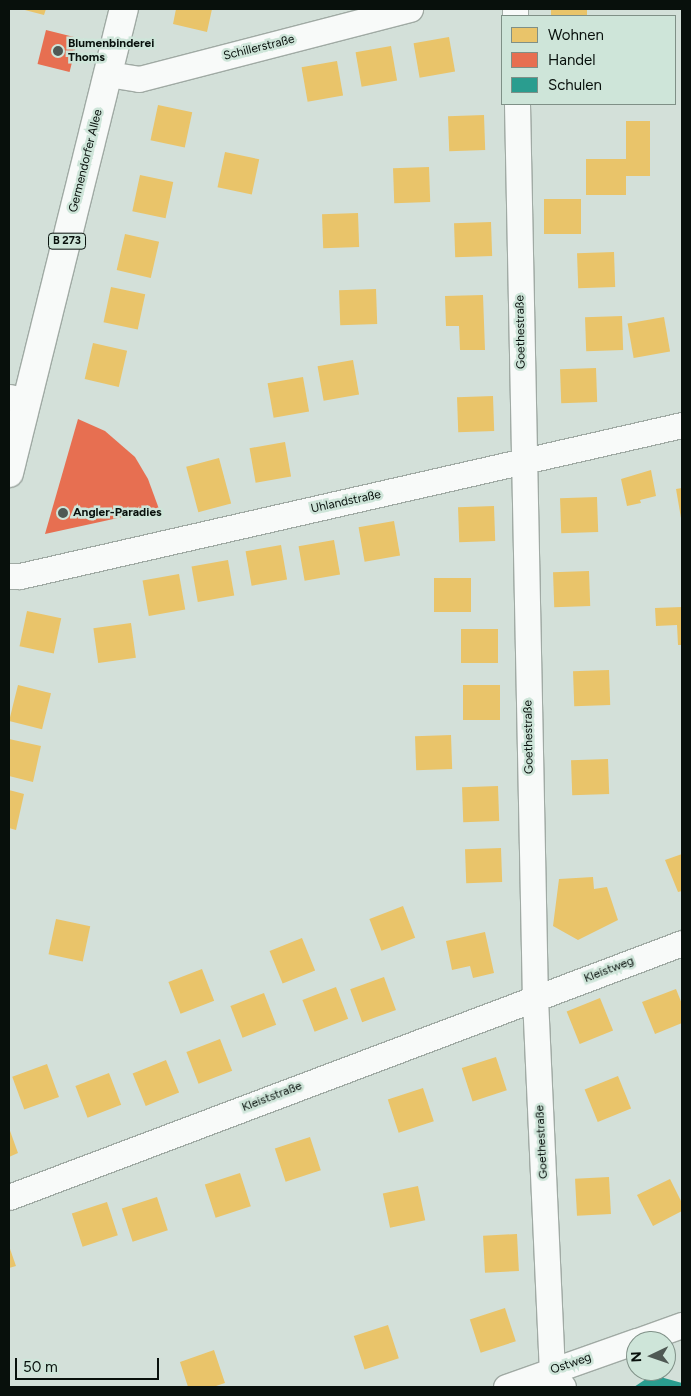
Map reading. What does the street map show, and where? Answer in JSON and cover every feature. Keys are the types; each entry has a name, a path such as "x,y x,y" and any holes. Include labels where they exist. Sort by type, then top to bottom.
{"main road":[{"name":"Germendorfer Allee","path":"9,473 18,399 108,74 124,9"}],"street":[{"name":"Schillerstraße","path":"108,74 138,79 410,9"},
{"name":"Goethestraße","path":"517,105 523,463 536,998 558,1379"},
{"name":"Uhlandstraße","path":"9,576 20,576 523,463 682,425"},
{"name":"Kleistweg","path":"536,998 682,943"},
{"name":"Kleiststraße","path":"9,1197 536,998"},
{"name":"Ostweg","path":"665,1331 682,1325"},
{"name":"Ostweg","path":"506,1387 558,1379 626,1346"}],"building: Wohnen":[{"path":"21,9 46,9 44,15"},
{"path":"176,9 212,9 207,32 173,24"},
{"path":"551,9 587,9 587,15 551,15"},
{"path":"449,37 455,71 420,78 414,43"},
{"path":"391,46 397,80 362,87 356,52"},
{"path":"337,61 343,95 308,102 302,67"},
{"path":"158,105 192,112 185,147 151,140"},
{"path":"484,115 485,150 449,151 448,116"},
{"path":"626,121 650,121 650,176 626,176 626,195 586,195 586,159 626,159"},
{"path":"225,152 259,159 252,194 218,187"},
{"path":"429,167 430,202 394,203 393,168"},
{"path":"140,175 173,182 166,218 132,211"},
{"path":"544,199 581,199 581,234 544,234"},
{"path":"358,213 359,247 323,248 322,214"},
{"path":"491,222 492,256 455,257 454,223"},
{"path":"125,234 159,242 151,278 117,270"},
{"path":"614,252 615,287 578,288 577,253"},
{"path":"111,287 145,294 138,329 104,322"},
{"path":"376,289 377,324 340,325 339,290"},
{"path":"483,295 485,350 460,350 459,326 446,326 445,296"},
{"path":"622,316 623,350 586,351 585,317"},
{"path":"664,317 670,351 634,358 628,323"},
{"path":"93,343 127,351 119,387 85,379"},
{"path":"353,360 359,394 324,401 318,366"},
{"path":"596,368 597,402 561,403 560,369"},
{"path":"303,377 309,411 274,418 268,383"},
{"path":"493,396 494,431 458,432 457,397"},
{"path":"285,442 291,476 256,483 250,448"},
{"path":"219,458 231,503 198,512 186,467"},
{"path":"651,470 656,496 640,500 641,503 627,506 621,479"},
{"path":"682,488 682,518 681,518 676,489"},
{"path":"597,497 598,532 561,533 560,498"},
{"path":"494,506 495,541 459,542 458,507"},
{"path":"394,521 400,555 365,562 359,527"},
{"path":"334,540 340,574 305,581 299,546"},
{"path":"281,545 287,579 252,586 246,551"},
{"path":"228,560 234,595 198,602 192,566"},
{"path":"589,571 590,606 554,607 553,572"},
{"path":"179,574 185,609 149,616 143,580"},
{"path":"434,578 471,578 471,612 434,612"},
{"path":"682,607 682,645 678,645 677,625 656,626 655,608"},
{"path":"27,611 61,618 54,653 20,646"},
{"path":"131,623 136,658 98,663 93,628"},
{"path":"461,629 498,629 498,663 461,663"},
{"path":"609,670 610,705 574,706 573,671"},
{"path":"18,685 51,693 42,729 9,721"},
{"path":"463,685 500,685 500,720 463,720"},
{"path":"451,735 452,769 416,770 415,736"},
{"path":"9,739 41,746 33,782 9,776"},
{"path":"608,759 609,794 572,795 571,760"},
{"path":"498,786 499,821 463,822 462,787"},
{"path":"9,790 24,794 16,830 9,828"},
{"path":"501,848 502,882 466,883 465,849"},
{"path":"682,854 682,891 678,892 665,860"},
{"path":"593,877 594,889 607,887 618,920 578,940 553,926 559,879"},
{"path":"403,906 415,938 382,951 369,919"},
{"path":"56,919 90,926 83,961 49,954"},
{"path":"485,932 494,973 473,978 470,966 452,970 446,941"},
{"path":"302,938 315,970 283,984 270,951"},
{"path":"202,969 214,1001 181,1014 168,982"},
{"path":"384,977 396,1010 362,1022 350,989"},
{"path":"336,987 348,1019 315,1032 302,1000"},
{"path":"676,989 682,1004 682,1023 655,1034 642,1002"},
{"path":"264,993 276,1025 243,1038 230,1006"},
{"path":"600,998 613,1030 580,1044 567,1011"},
{"path":"220,1039 232,1071 199,1084 186,1052"},
{"path":"496,1057 507,1090 473,1101 462,1068"},
{"path":"166,1060 179,1092 146,1106 133,1073"},
{"path":"47,1064 59,1097 24,1110 12,1077"},
{"path":"109,1073 121,1105 88,1118 75,1086"},
{"path":"618,1076 631,1108 598,1122 585,1089"},
{"path":"423,1088 434,1121 399,1133 388,1099"},
{"path":"9,1128 18,1153 9,1157"},
{"path":"310,1137 321,1170 286,1182 275,1148"},
{"path":"240,1173 251,1206 216,1218 205,1184"},
{"path":"609,1177 611,1214 577,1216 575,1179"},
{"path":"670,1179 682,1203 682,1211 653,1226 637,1195"},
{"path":"418,1186 425,1220 390,1228 383,1193"},
{"path":"157,1197 168,1230 133,1242 122,1208"},
{"path":"107,1202 118,1235 83,1247 72,1213"},
{"path":"517,1234 519,1271 485,1273 483,1236"},
{"path":"9,1246 16,1266 9,1268"},
{"path":"505,1308 516,1341 481,1353 470,1319"},
{"path":"388,1325 399,1358 365,1369 354,1336"},
{"path":"214,1350 225,1383 213,1387 188,1387 180,1362"}],"building: Handel":[{"name":"Blumenbinderei Thoms","path":"46,30 78,38 70,72 38,64"},
{"path":"78,419 105,431 135,457 148,479 159,509 45,534"}],"building: Schulen":[{"path":"643,1381 675,1381 682,1383 682,1387 634,1387"}],"place":[{"name":"Blumenbinderei Thoms","path":"58,51"},
{"name":"Angler-Paradies","path":"63,513"}]}
